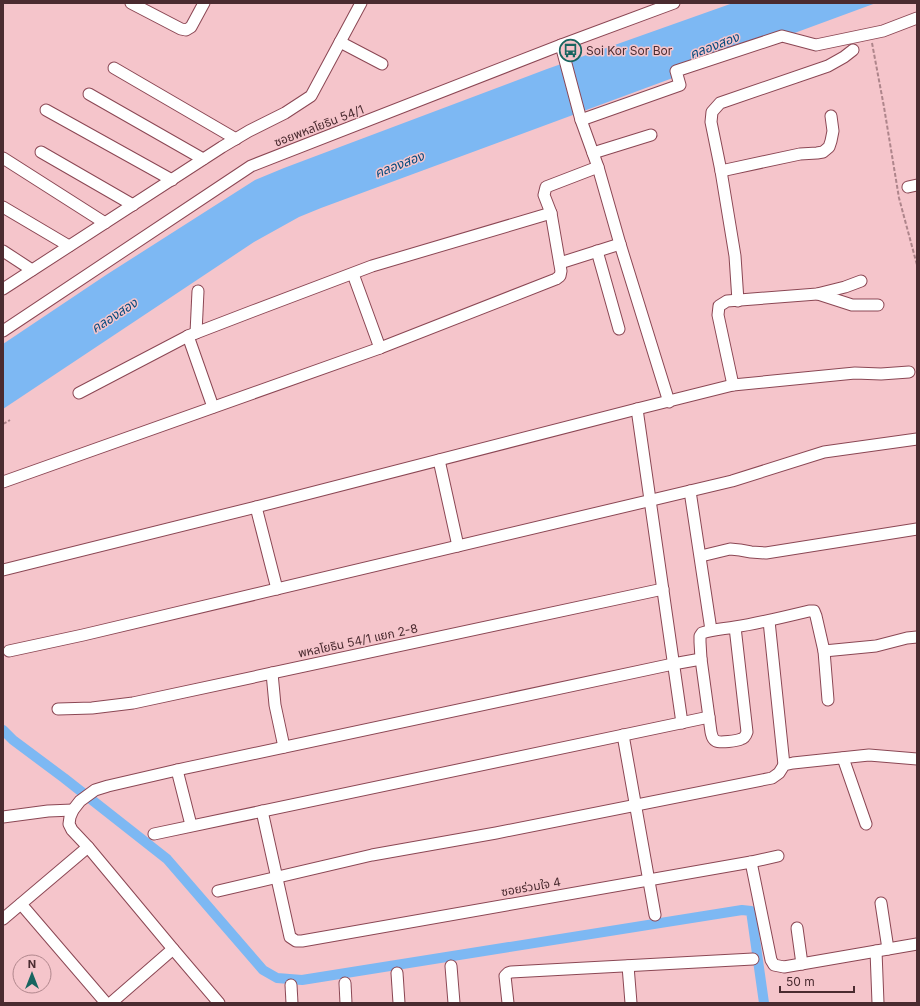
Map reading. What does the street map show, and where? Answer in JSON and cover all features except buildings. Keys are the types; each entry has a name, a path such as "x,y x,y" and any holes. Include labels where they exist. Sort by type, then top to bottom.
{"street":[{"path":"131,3 181,29 186,30 191,27 204,3"},
{"path":"3,289 236,138 285,113 311,96 361,3"},
{"name":"ซอยพหลโยธิน 54/1","path":"3,331 252,166 560,45 674,3"},
{"path":"581,120 680,85 676,71 782,36 816,45 883,31 917,18"},
{"path":"340,42 382,64"},
{"path":"560,45 581,120 598,167 620,244 669,402"},
{"path":"738,301 735,256 721,171 711,122 712,112 720,103 828,66 853,50"},
{"path":"114,68 236,138"},
{"path":"89,94 203,159"},
{"path":"46,110 172,180"},
{"path":"721,171 800,154 823,152 829,147 831,141 833,131 831,116"},
{"path":"593,154 651,135"},
{"path":"41,152 133,205"},
{"path":"3,158 104,223"},
{"path":"3,482 380,348 556,279 560,276 561,271 551,213 544,195 546,187 598,167"},
{"path":"3,207 69,246"},
{"path":"79,393 192,335 372,266 551,213"},
{"path":"560,264 620,244"},
{"path":"3,251 32,270"},
{"path":"597,252 619,329"},
{"path":"353,274 380,348"},
{"path":"733,385 718,315 719,306 727,302 817,294 845,287 861,281"},
{"path":"198,291 192,335 213,407"},
{"path":"817,294 852,305 878,305"},
{"path":"3,570 733,385 855,373 881,374 909,372"},
{"path":"637,409 682,722"},
{"path":"9,651 91,633 732,481 824,452 917,439"},
{"path":"439,460 458,546"},
{"path":"690,490 701,556 710,630"},
{"path":"256,507 277,589"},
{"path":"701,556 730,549 766,552 917,529"},
{"name":"พหลโยธิน 54/1 แยก 2-8","path":"58,709 92,708 133,703 663,589"},
{"path":"735,627 747,729 746,736 740,740 723,742 715,741 713,738 709,717 701,659 700,636 702,633 710,630 769,621 808,611 814,611 824,651 828,700"},
{"path":"218,891 372,855 496,833 772,778 784,765 769,621"},
{"path":"824,651 876,646 917,637"},
{"path":"219,1003 72,830 69,824 73,810 80,801 95,790 177,770 701,659"},
{"path":"272,673 277,718 284,747"},
{"path":"154,834 709,717"},
{"path":"623,735 655,915"},
{"path":"784,765 869,755 917,760"},
{"path":"843,758 866,824"},
{"path":"177,770 191,825"},
{"path":"3,817 48,811 73,810"},
{"path":"262,811 277,877"},
{"path":"3,919 88,847"},
{"name":"ซอยร่วมใจ 4","path":"277,877 290,937 302,941 778,856"},
{"path":"751,862 771,960 774,965 784,967 917,944"},
{"path":"881,903 888,949"},
{"path":"21,904 106,1003"},
{"path":"797,928 802,964"},
{"path":"111,1003 173,949"},
{"path":"876,951 878,1003"},
{"path":"508,1003 505,976 511,972 753,959"},
{"path":"452,966 454,1003"},
{"path":"628,966 631,1003"},
{"path":"397,973 399,1003"},
{"path":"345,983 346,1003"},
{"path":"291,985 292,1003"}],"path":[{"path":"870,34 899,198 917,265"},
{"path":"3,424 10,420"}],"water":[{"name":"คลองสอง","path":"733,3 876,3 299,217 254,242 3,409 3,344 106,275 255,180 547,69"}],"waterway":[{"path":"3,730 13,740 167,859 263,970 277,978 302,980 742,910 751,911 764,1003"}],"place":[{"name":"Soi Kor Sor Bor","path":"571,51"}]}
